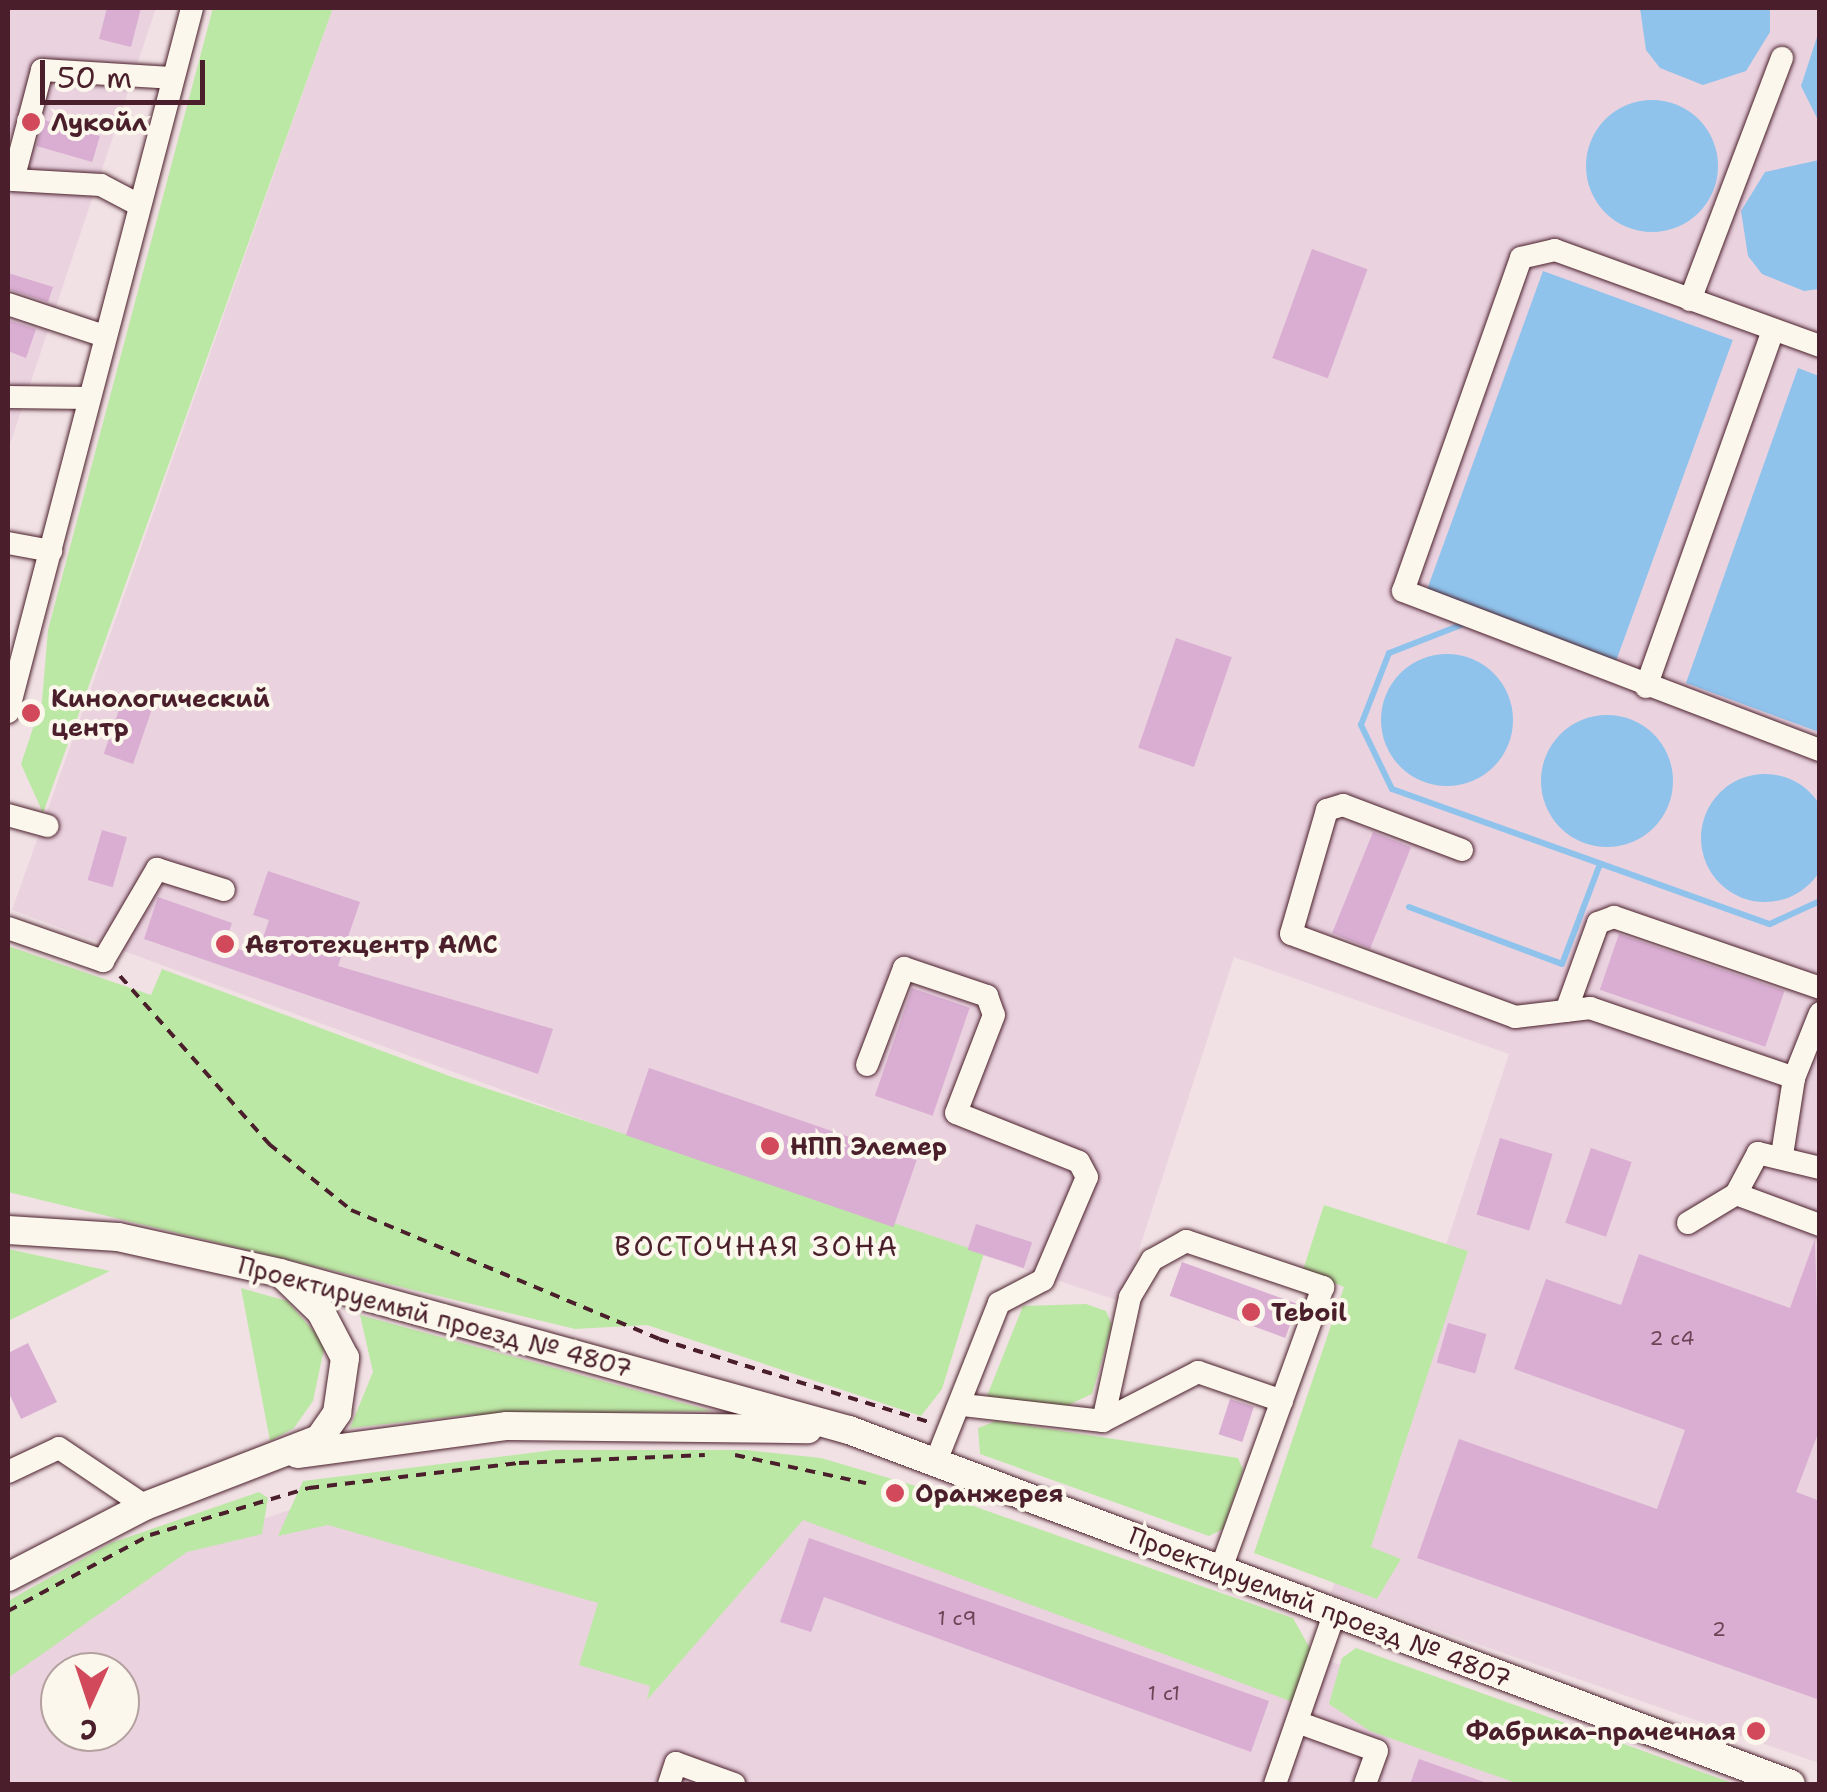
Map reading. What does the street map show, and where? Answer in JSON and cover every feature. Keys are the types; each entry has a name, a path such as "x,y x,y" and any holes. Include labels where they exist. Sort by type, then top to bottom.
{"main road":[{"name":"Проектируемый проезд № 4807","path":"10,1229 118,1238 280,1273 850,1430 1791,1784"},
{"path":"280,1273 321,1312 344,1358 336,1413 297,1454"},
{"name":"Проектируемый проезд № 4807","path":"8,1577 145,1506 297,1454 507,1426 850,1430"}],"street":[{"path":"8,709 192,8"},
{"path":"1690,300 1782,58"},
{"path":"139,205 102,185 13,180 42,70 171,78"},
{"path":"1820,346 1554,250 1521,258 1404,591 1646,687 1820,750"},
{"path":"8,304 104,336"},
{"path":"1646,687 1773,331"},
{"path":"8,397 89,398"},
{"path":"8,543 51,551"},
{"path":"1462,850 1343,805 1327,810 1291,934 1516,1018 1590,1008 1794,1078"},
{"path":"8,815 48,826"},
{"path":"8,928 104,961 156,868 224,890"},
{"path":"1566,1011 1598,923 1614,917 1820,988"},
{"path":"868,1065 904,968 987,996 994,1015 956,1113 1080,1162 1087,1177 1043,1280 999,1303 963,1405 936,1461"},
{"path":"1782,1155 1794,1078 1820,1013"},
{"path":"1688,1222 1736,1194 1758,1152 1782,1155 1820,1168"},
{"path":"1736,1194 1820,1225"},
{"path":"1103,1422 1130,1298 1152,1260 1186,1242 1323,1287 1221,1569"},
{"path":"963,1405 1103,1422 1198,1372 1282,1402"},
{"path":"8,1472 59,1448 145,1506"},
{"path":"1275,1784 1334,1612"},
{"path":"1297,1722 1377,1751 1365,1784"},
{"path":"669,1784 676,1763 734,1784"}],"path":[{"path":"104,961 269,1144 351,1210 659,1338 952,1430"},
{"path":"8,1611 150,1535 309,1488 519,1462 709,1454"},
{"path":"728,1454 866,1483"}],"shaded area":[{"path":"8,8 156,8 8,450"},
{"path":"333,8 1819,8 1819,1763 1331,1593 1509,1054 1234,957 1122,1302 622,1134 12,910"},
{"path":"702,1493 950,1532 1689,1784 8,1784 8,1618 36,1598 335,1494"}],"green space":[{"path":"213,8 333,8 43,813 21,764 42,701 48,630"},
{"path":"8,946 151,995 162,969 452,1077 984,1253 942,1389 921,1416 647,1325 575,1329 8,1192"},
{"path":"1324,1205 1468,1251 1371,1547 1401,1559 1377,1599 1254,1553 1344,1287 1303,1270"},
{"path":"8,1249 110,1271 8,1321"},
{"path":"241,1288 287,1301 325,1344 313,1401 294,1428 270,1441"},
{"path":"1086,1304 1106,1311 1112,1325 1092,1394 1062,1408 987,1396 1023,1306"},
{"path":"360,1315 712,1411 468,1415 350,1428 373,1372"},
{"path":"996,1421 1238,1458 1243,1470 1223,1529 1209,1536 980,1454 978,1428"},
{"path":"554,1450 746,1450 821,1458 916,1486 1293,1618 1312,1652 1298,1704 803,1520 647,1700 650,1686 579,1665 598,1603 328,1525 278,1536 303,1481"},
{"path":"259,1492 268,1498 262,1534 187,1552 8,1678 8,1601 111,1543"},
{"path":"1356,1648 1735,1784 1519,1784 1370,1731 1329,1704 1342,1658"}],"water":[{"path":"1640,8 1770,8 1770,32 1746,71 1703,85 1660,68 1646,50"},
{"path":"1819,31 1819,122 1801,86"},
{"path":"1652,100 1677,105 1699,119 1713,141 1718,166 1713,191 1699,213 1677,227 1652,232 1627,227 1605,213 1591,191 1586,166 1591,141 1605,119 1627,105"},
{"path":"1819,160 1819,289 1804,291 1762,274 1748,256 1741,211 1765,172"},
{"path":"1543,271 1733,340 1616,662 1426,593"},
{"path":"1798,368 1819,376 1819,732 1686,683"},
{"path":"1447,654 1472,659 1494,673 1508,695 1513,720 1508,745 1494,767 1472,781 1447,786 1422,781 1400,767 1386,745 1381,720 1386,695 1400,673 1422,659"},
{"path":"1607,715 1632,720 1654,734 1668,756 1673,781 1668,806 1654,828 1632,842 1607,847 1582,842 1560,828 1546,806 1541,781 1546,756 1560,734 1582,720"},
{"path":"1765,774 1789,779 1810,793 1824,814 1829,838 1824,862 1810,883 1789,897 1765,902 1741,897 1720,883 1706,862 1701,838 1706,814 1720,793 1741,779"}],"building":[{"path":"107,8 141,8 131,47 99,39"},
{"name":"Лукойл","path":"44,120 100,136 92,162 37,146"},
{"path":"1312,249 1367,269 1328,378 1272,358"},
{"path":"8,273 53,287 48,302 8,289"},
{"path":"8,320 36,329 26,358 8,351"},
{"path":"1176,638 1232,657 1194,767 1138,748"},
{"path":"123,698 152,708 133,764 104,754"},
{"path":"102,830 127,837 113,887 88,880"},
{"path":"1373,832 1411,847 1370,948 1332,933"},
{"path":"268,871 360,902 338,966 553,1029 538,1074 144,939 158,897 232,923 225,944 257,956 269,920 253,915"},
{"path":"1619,934 1784,991 1765,1047 1600,990"},
{"path":"912,988 970,1008 933,1116 875,1096"},
{"name":"НПП Элемер","path":"649,1068 917,1160 893,1227 626,1135"},
{"path":"1500,1138 1553,1154 1529,1231 1477,1215"},
{"path":"1591,1148 1632,1162 1606,1237 1565,1223"},
{"path":"976,1224 1032,1242 1024,1268 968,1250"},
{"path":"1815,1239 1820,1428 1796,1492 1820,1501 1820,1700 1417,1558 1459,1439 1657,1509 1685,1430 1514,1369 1546,1279 1621,1305 1639,1254 1790,1308"},
{"path":"1182,1262 1298,1304 1285,1338 1170,1296"},
{"path":"1448,1323 1486,1334 1475,1373 1437,1362"},
{"path":"28,1343 57,1402 21,1419 8,1391 8,1353"},
{"path":"1230,1399 1254,1407 1242,1442 1219,1434"},
{"path":"809,1538 1269,1701 1251,1752 824,1597 811,1632 780,1622"},
{"path":"1419,1759 1484,1782 1484,1784 1410,1784"}],"waterway":[{"path":"1461,625 1389,653 1361,725 1392,789 1770,924 1820,901"},
{"path":"1409,907 1562,964 1600,864"}],"place":[{"name":"Лукойл","path":"31,122"},
{"name":"Кинологический центр","path":"31,713"},
{"name":"Автотехцентр АМС","path":"225,944"},
{"name":"НПП Элемер","path":"770,1146"},
{"name":"Teboil","path":"1251,1312"},
{"name":"Оранжерея","path":"895,1493"},
{"name":"Фабрика-прачечная","path":"1756,1731"}],"district":[{"name":"ВОСТОЧНАЯ ЗОНА","path":"757,1246"}]}
